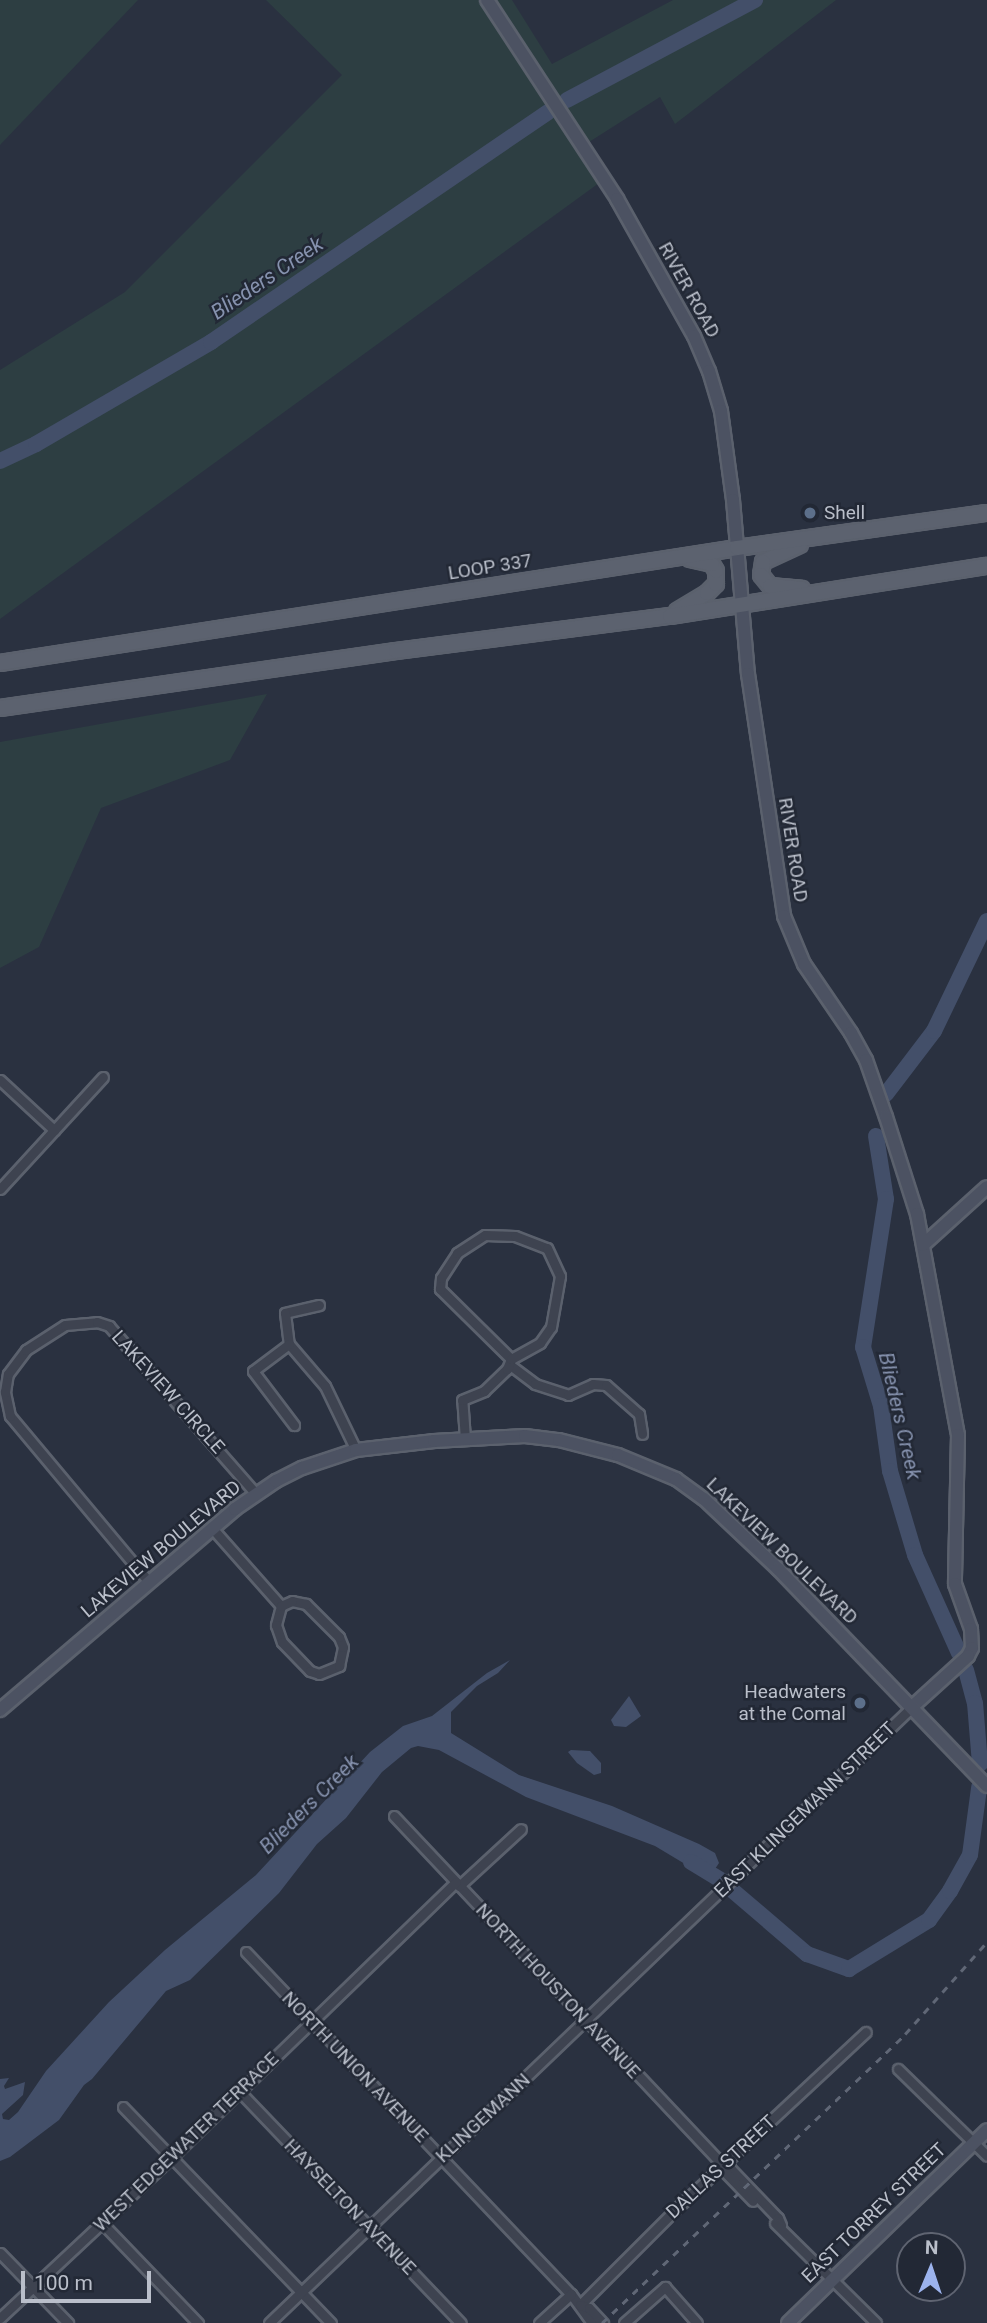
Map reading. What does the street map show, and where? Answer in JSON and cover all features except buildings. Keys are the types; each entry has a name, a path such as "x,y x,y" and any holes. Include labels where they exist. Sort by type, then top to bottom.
{"main road":[{"name":"LOOP 337","path":"0,663 675,557 987,513"},
{"path":"826,535 771,556 763,562 761,575 770,586 845,590"},
{"path":"670,616 712,589 717,578 712,565 675,557"},
{"path":"0,708 345,658 670,616 987,566"}],"street":[{"name":"RIVER ROAD","path":"487,0 613,191 702,354 726,434 748,674 783,916 804,964 851,1032 866,1060 914,1202 959,1447 953,1557 955,1584 973,1640 968,1656 912,1707"},
{"path":"0,1189 103,1077"},
{"path":"0,1080 54,1130"},
{"path":"923,1245 987,1187"},
{"path":"466,1439 461,1400 484,1391 511,1362 540,1343 551,1327 560,1276 547,1248 514,1236 485,1236 457,1253 441,1278 440,1289 511,1362 535,1384 568,1395 593,1384 606,1385 639,1414 642,1434"},
{"path":"319,1305 285,1313 289,1345 325,1386 356,1450"},
{"name":"LAKEVIEW CIRCLE","path":"149,1582 10,1416 5,1392 8,1374 26,1350 65,1325 81,1321 109,1326 256,1494"},
{"path":"289,1345 253,1371 293,1425"},
{"name":"LAKEVIEW BOULEVARD","path":"0,1710 212,1528 256,1494 302,1468 356,1450 525,1436 559,1440 618,1455 676,1479 704,1499 765,1555 987,1786"},
{"path":"212,1528 281,1606 277,1633 310,1671 319,1674 339,1666 343,1647 339,1637 306,1604 292,1601 281,1606"},
{"name":"EAST KLINGEMANN STREET","path":"697,1913 912,1707"},
{"name":"NORTH HOUSTON AVENUE","path":"394,1816 723,2165 725,2172 876,2323"},
{"name":"WEST EDGEWATER TERRACE","path":"0,2318 457,1884 521,1829"},
{"name":"KLINGEMANN","path":"269,2323 697,1913"},
{"name":"NORTH UNION AVENUE","path":"246,1952 571,2294 592,2323"},
{"name":"DALLAS STREET","path":"580,2305 723,2165 866,2032"},
{"path":"898,2069 987,2156"},
{"name":"HAYSELTON AVENUE","path":"239,2091 461,2323"},
{"path":"123,2107 331,2323"},
{"name":"EAST TORREY STREET","path":"788,2323 987,2130"},
{"path":"102,2223 198,2323"},
{"path":"0,2253 68,2323"},
{"path":"624,2323 665,2287 698,2323"},
{"path":"539,2323 571,2294"},
{"name":"NORTH UNION AVENUE","path":"580,2305 589,2308 603,2323"}],"shaded area":[{"path":"0,0 138,0 0,145"},
{"path":"266,0 512,0 552,64 673,0 836,0 675,124 660,97 589,142 610,175 0,619 0,370 125,292 342,75"},
{"path":"267,694 230,760 101,808 39,947 0,968 0,742"}],"water":[{"path":"510,1660 498,1673 477,1686 451,1712 451,1733 519,1775 612,1806 699,1844 715,1853 719,1863 715,1869 705,1876 655,1846 526,1797 439,1750 418,1746 411,1748 382,1772 346,1818 317,1844 279,1893 190,1980 166,1991 84,2085 59,2120 10,2157 0,2161 0,2079 9,2078 5,2089 25,2082 23,2095 2,2114 3,2119 9,2120 18,2112 46,2071 109,2002 165,1950 256,1875 370,1752 403,1726 432,1716 487,1673"},
{"path":"629,1696 641,1716 626,1727 614,1726 611,1720"},
{"path":"590,1751 601,1763 601,1773 594,1775 577,1763 568,1752"}],"waterway":[{"name":"Blieders Creek","path":"567,100 755,0"},
{"name":"Blieders Creek","path":"0,461 36,444 211,342 548,112"},
{"name":"Blieders Creek","path":"886,1094 934,1031 987,921"},
{"name":"Blieders Creek","path":"876,1136 886,1199 863,1347 881,1406 890,1471 915,1555 959,1653"},
{"name":"Blieders Creek","path":"966,1670 975,1703 980,1764"},
{"name":"Blieders Creek","path":"732,1890 807,1954 849,1969 929,1920 950,1891 970,1855 979,1788"},
{"name":"Blieders Creek","path":"691,1862 721,1880"}],"railway":[{"path":"602,2323 905,2034 987,1942"}],"place":[{"name":"Shell","path":"810,513"},
{"name":"Headwaters at the Comal","path":"860,1703"}]}
